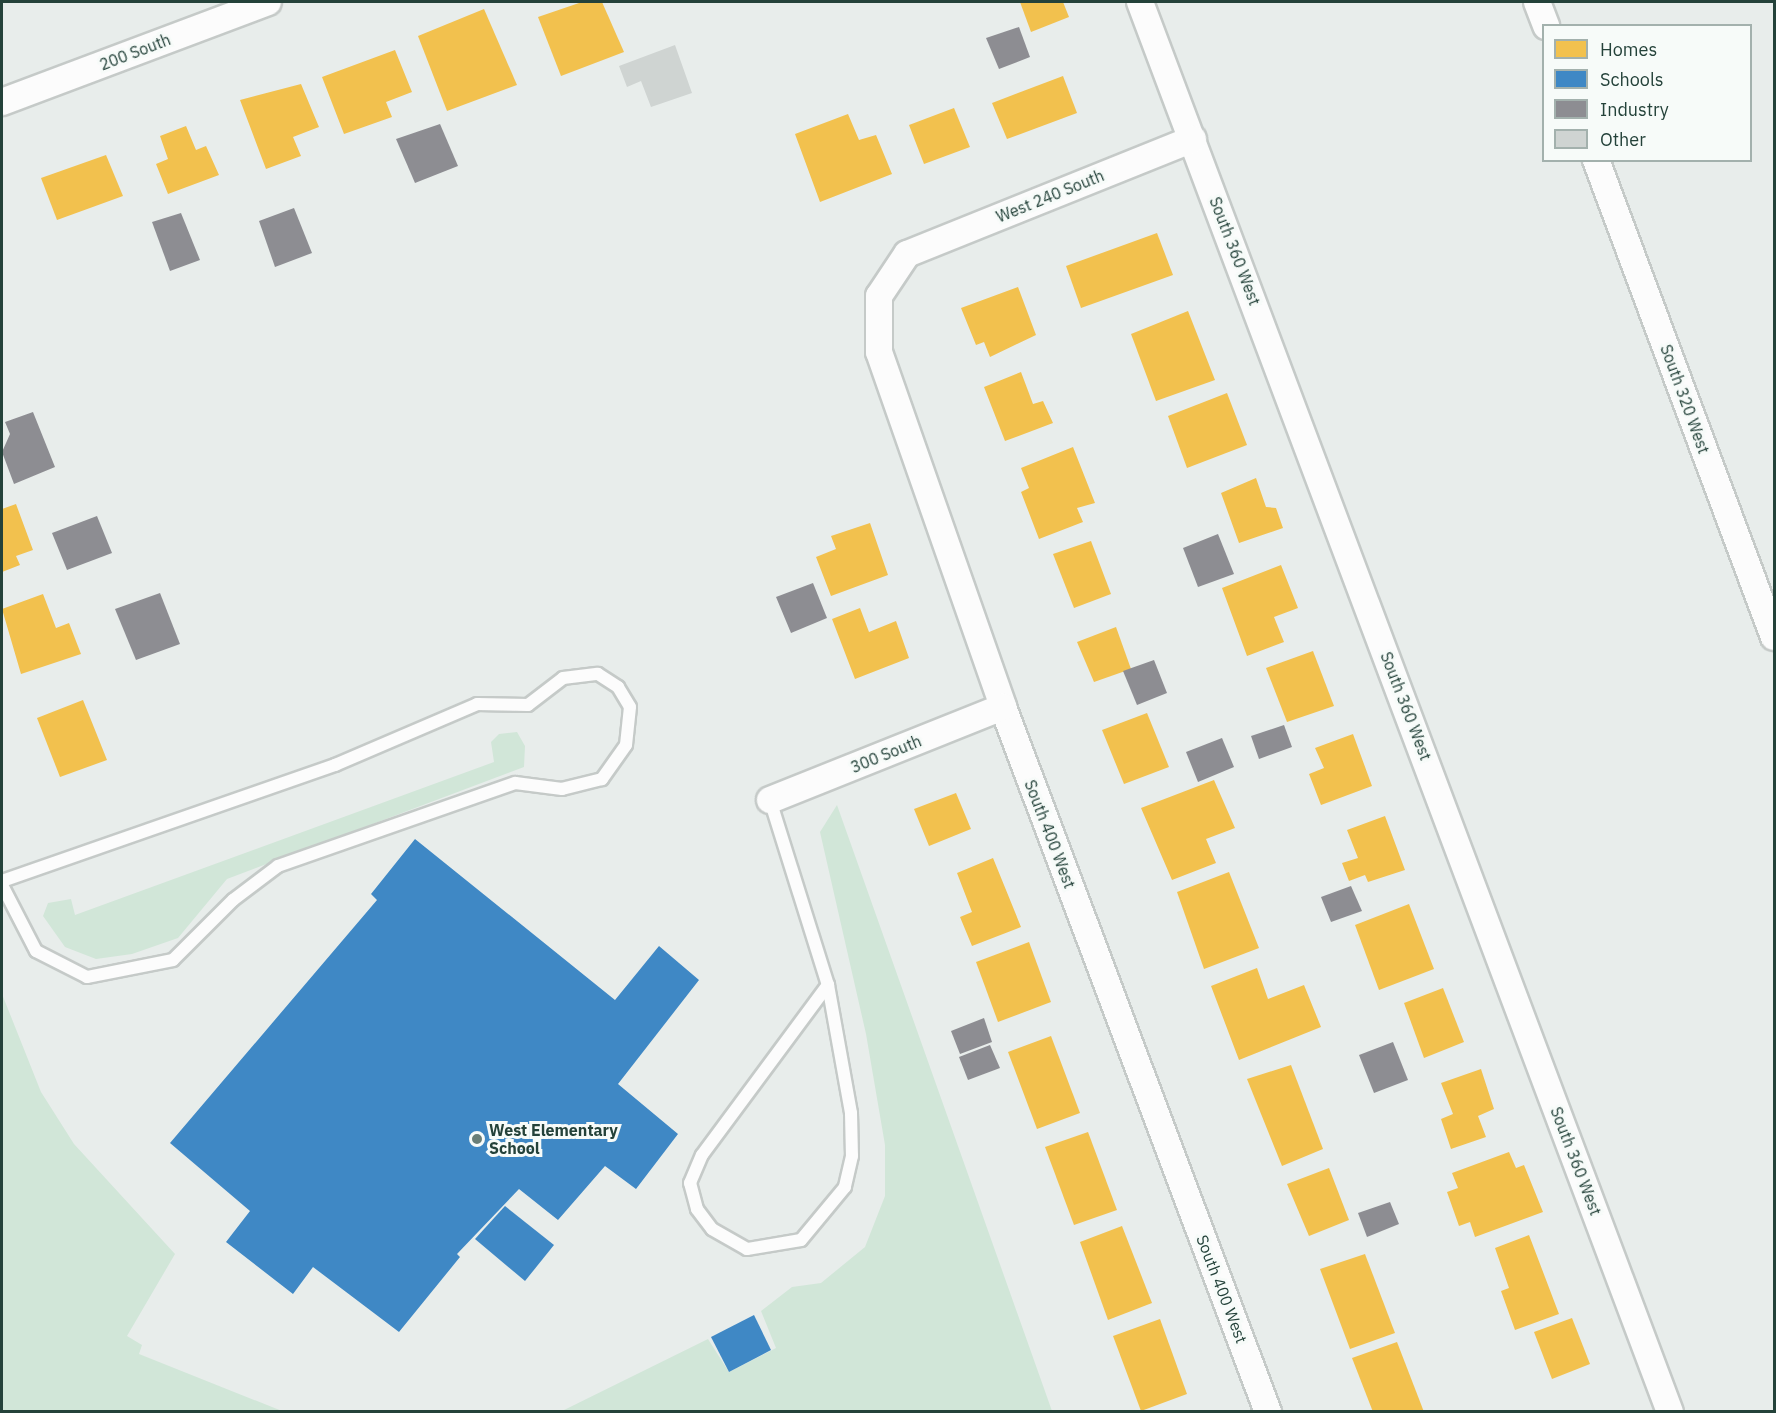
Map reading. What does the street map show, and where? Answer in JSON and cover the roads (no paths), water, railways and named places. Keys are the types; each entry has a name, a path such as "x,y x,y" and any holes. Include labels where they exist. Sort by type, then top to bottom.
{"street":[{"name":"200 South","path":"2,102 268,2"},
{"name":"South 360 West","path":"1140,2 1670,1412"},
{"path":"1537,2 1545,24"},
{"name":"West 240 South","path":"907,254 1193,139"},
{"name":"South 320 West","path":"1597,162 1774,637"},
{"name":"South 400 West","path":"907,254 879,296 879,352 1002,707 1268,1412"},
{"name":"300 South","path":"770,800 1002,707"}],"lane":[{"path":"598,674 618,687 630,707 626,745 602,779 562,789 515,783 278,866 233,900 173,960 87,977 36,951 2,883 335,765 477,704 528,705 549,692 563,678 598,674"},
{"path":"770,800 828,985 851,1113 852,1155 845,1187 801,1240 747,1249 712,1229 697,1209 690,1183 702,1155 828,985"}],"place":[{"name":"West Elementary School","path":"477,1139"}]}
